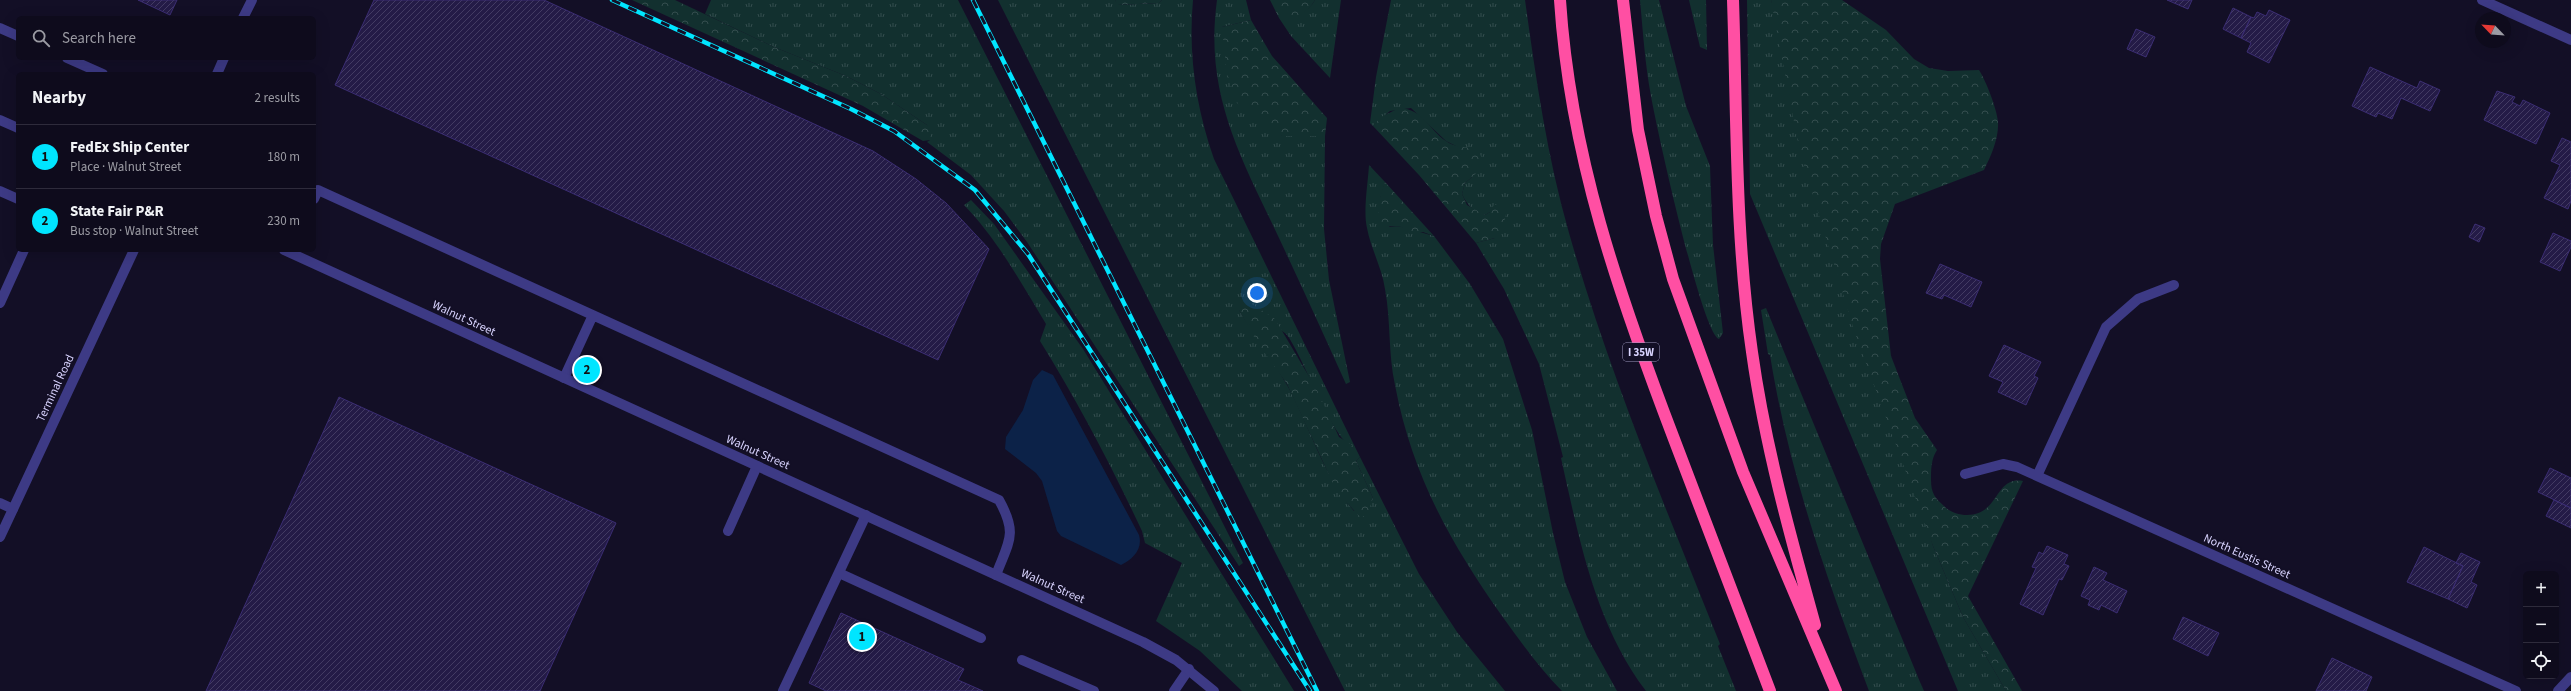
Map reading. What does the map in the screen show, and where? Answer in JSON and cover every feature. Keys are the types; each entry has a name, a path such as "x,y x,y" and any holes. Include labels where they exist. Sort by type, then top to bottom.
{"highway":[{"name":"I 35W","path":"1560,0 1563,44 1576,134 1594,210 1622,303 1770,691"},
{"path":"1623,0 1638,130 1656,216 1673,279 1743,472 1836,691"},
{"path":"1733,0 1743,274 1752,352 1765,430 1782,507 1827,668"}],"street":[{"path":"244,16 252,0"},
{"path":"2482,0 2571,40"},
{"path":"0,28 16,35"},
{"path":"72,60 98,72"},
{"path":"218,72 223,60"},
{"path":"0,120 16,127"},
{"path":"0,190 16,198"},
{"path":"316,194 318,190 999,500 1009,519 1011,536 996,575"},
{"path":"0,304 23,252"},
{"name":"Terminal Road","path":"0,537 133,252"},
{"name":"Walnut Street","path":"289,252 1143,642 1189,670 1214,691"},
{"path":"2037,476 2106,326 2138,299 2174,285"},
{"path":"564,378 593,315"},
{"name":"North Eustis Street","path":"1965,474 2003,464 2017,467 2516,691"},
{"path":"728,531 757,466"},
{"path":"0,503 13,509"},
{"path":"783,691 866,515"},
{"path":"839,573 981,638"},
{"path":"1022,660 1094,691"},
{"path":"1174,691 1189,670"},
{"path":"2558,691 2571,677"}],"green space":[{"path":"632,0 675,0 774,47 846,76 881,94 927,125 931,131 930,140 923,141 863,106"},
{"path":"711,0 958,0 1243,563 1239,566 1027,242 1004,211 971,175 927,142 930,140 927,125 881,94 846,76 774,47 705,14"},
{"path":"998,0 1115,0 1118,5 1159,3 1162,0 1193,0 1192,40 1195,81 1202,120 1214,159 1355,447 1347,444 1338,433 1286,334 1277,328 1239,310 1287,385 1325,466 1343,497 1354,511 1373,498 1356,461 1360,457 1419,574 1457,632 1505,691 1345,691"},
{"path":"1115,0 1162,0 1159,3 1117,5"},
{"path":"1217,0 1246,0 1251,20 1222,27 1282,136 1325,136 1324,229 1329,280 1350,382 1346,384 1251,180 1229,124 1221,95 1216,65 1214,34"},
{"path":"1270,0 1315,0 1309,9 1300,15 1290,18 1279,18"},
{"path":"1315,0 1341,0 1330,78 1291,36 1279,18 1300,14 1309,8"},
{"path":"1391,0 1525,0 1548,146 1569,233 1620,389 1679,543 1720,644 1718,646 1736,691 1646,691 1628,665 1614,638 1601,609 1582,549 1561,458 1563,457 1539,364 1504,289 1476,243 1495,238 1490,212 1485,215 1477,212 1468,204 1462,194 1465,183 1472,177 1458,147 1446,141 1411,108 1390,111 1373,126 1370,123 1376,77"},
{"path":"1640,0 1659,0 1686,106 1710,166 1713,245 1723,333 1719,339 1711,328 1702,303 1691,268 1670,184 1649,84"},
{"path":"1689,0 1706,0 1707,50 1700,47"},
{"path":"1747,0 1771,0 1933,546 1963,617 2006,691 1958,691 1750,194"},
{"path":"1771,0 1842,0 1886,30 1914,59 1929,68 1948,71 1979,70 1991,95 1996,110 1998,128 1994,147 1984,170 1895,204 1881,244 1880,259 1891,356 1915,418 1937,450 1932,461 1931,472 1932,488 1936,498 1946,508 1954,513 1967,515 1978,513 1986,509 1992,503 2007,484 2014,481 2023,481 1968,596 2022,691 2006,691 1963,617 1933,546 1855,333 1800,153"},
{"path":"1251,20 1272,56 1327,118 1325,136 1282,136 1237,103 1227,76 1222,27"},
{"path":"1399,108 1407,109 1420,116 1449,143 1473,148 1481,156 1479,171 1465,183 1462,194 1467,205 1485,215 1490,212 1494,205 1501,204 1507,209 1502,233 1495,238 1476,243 1419,175 1373,126 1381,117"},
{"path":"1369,165 1385,182 1380,199 1380,219 1390,227 1402,227 1434,236 1470,284 1503,339 1532,430 1553,533 1565,582 1587,637 1617,691 1562,691 1523,645 1483,589 1435,506 1412,449 1402,418 1395,385 1391,361 1385,289 1366,221"},
{"path":"1385,182 1434,236 1423,232 1409,234 1402,227 1388,226 1381,221 1378,210"},
{"path":"971,200 994,224 1083,349 1294,691 1242,691 1200,651 1156,621 1182,563 1145,543 1142,531 1106,458 1068,387 1040,341 1046,324 998,247 964,205"},
{"path":"1247,301 1275,319 1317,390 1339,437 1355,447 1360,457 1356,461 1373,498 1368,513 1361,518 1337,492 1287,384 1257,342 1239,310"},
{"path":"1766,308 1924,691 1869,691 1824,567 1799,484 1778,399 1770,355 1768,354 1761,310"}],"water":[{"path":"1042,370 1053,375 1139,535 1140,545 1136,553 1133,557 1121,565 1061,536 1057,531 1042,481 1036,473 1005,449 1006,437 1023,410 1033,380"}],"building":[{"path":"138,0 177,0 170,15"},
{"path":"374,0 544,0 873,151 916,179 946,203 989,249 938,360 335,85"},
{"path":"2167,0 2192,0 2188,9"},
{"path":"2233,8 2251,17 2241,38 2223,29"},
{"path":"2269,10 2290,20 2269,63 2247,52 2251,43 2241,38 2251,17 2254,18 2257,12 2266,16"},
{"path":"2136,29 2155,37 2146,57 2127,49"},
{"path":"2370,67 2417,88 2420,81 2440,90 2430,111 2401,98 2392,119 2378,113 2376,117 2352,106"},
{"path":"2497,91 2515,97 2512,102 2520,106 2523,100 2550,113 2536,144 2484,120"},
{"path":"2562,138 2571,142 2571,201 2568,209 2544,198 2560,165 2551,161"},
{"path":"2475,224 2485,228 2479,242 2469,237"},
{"path":"2553,233 2571,241 2571,247 2560,271 2540,262"},
{"path":"1940,264 1982,282 1971,307 1944,295 1942,299 1926,293"},
{"path":"2004,345 2041,362 2034,376 2038,378 2026,405 1998,392 2003,382 1989,376"},
{"path":"339,397 616,523 540,691 206,691"},
{"path":"2550,468 2571,478 2571,508 2538,492"},
{"path":"2554,500 2571,508 2571,528 2546,516"},
{"path":"2047,546 2068,555 2064,564 2069,566 2062,580 2059,579 2043,615 2020,604 2036,568 2032,567 2039,552 2043,554"},
{"path":"2424,547 2463,566 2448,599 2407,582"},
{"path":"2461,553 2480,562 2471,582 2477,585 2467,608 2448,599 2463,566 2456,563"},
{"path":"2094,567 2107,573 2103,580 2127,591 2117,613 2101,605 2099,610 2088,605 2090,600 2081,596"},
{"path":"841,613 964,669 958,680 983,691 826,691 809,683"},
{"path":"2183,617 2219,633 2208,656 2173,639"},
{"path":"2332,658 2372,677 2366,691 2316,691"}],"railway":[{"path":"612,0 851,109 894,131 975,190 1028,254 1310,691"},
{"path":"973,0 1317,691"}],"place":[{"name":"State Fair P&R","path":"587,370"},
{"name":"FedEx Ship Center","path":"862,637"}]}
